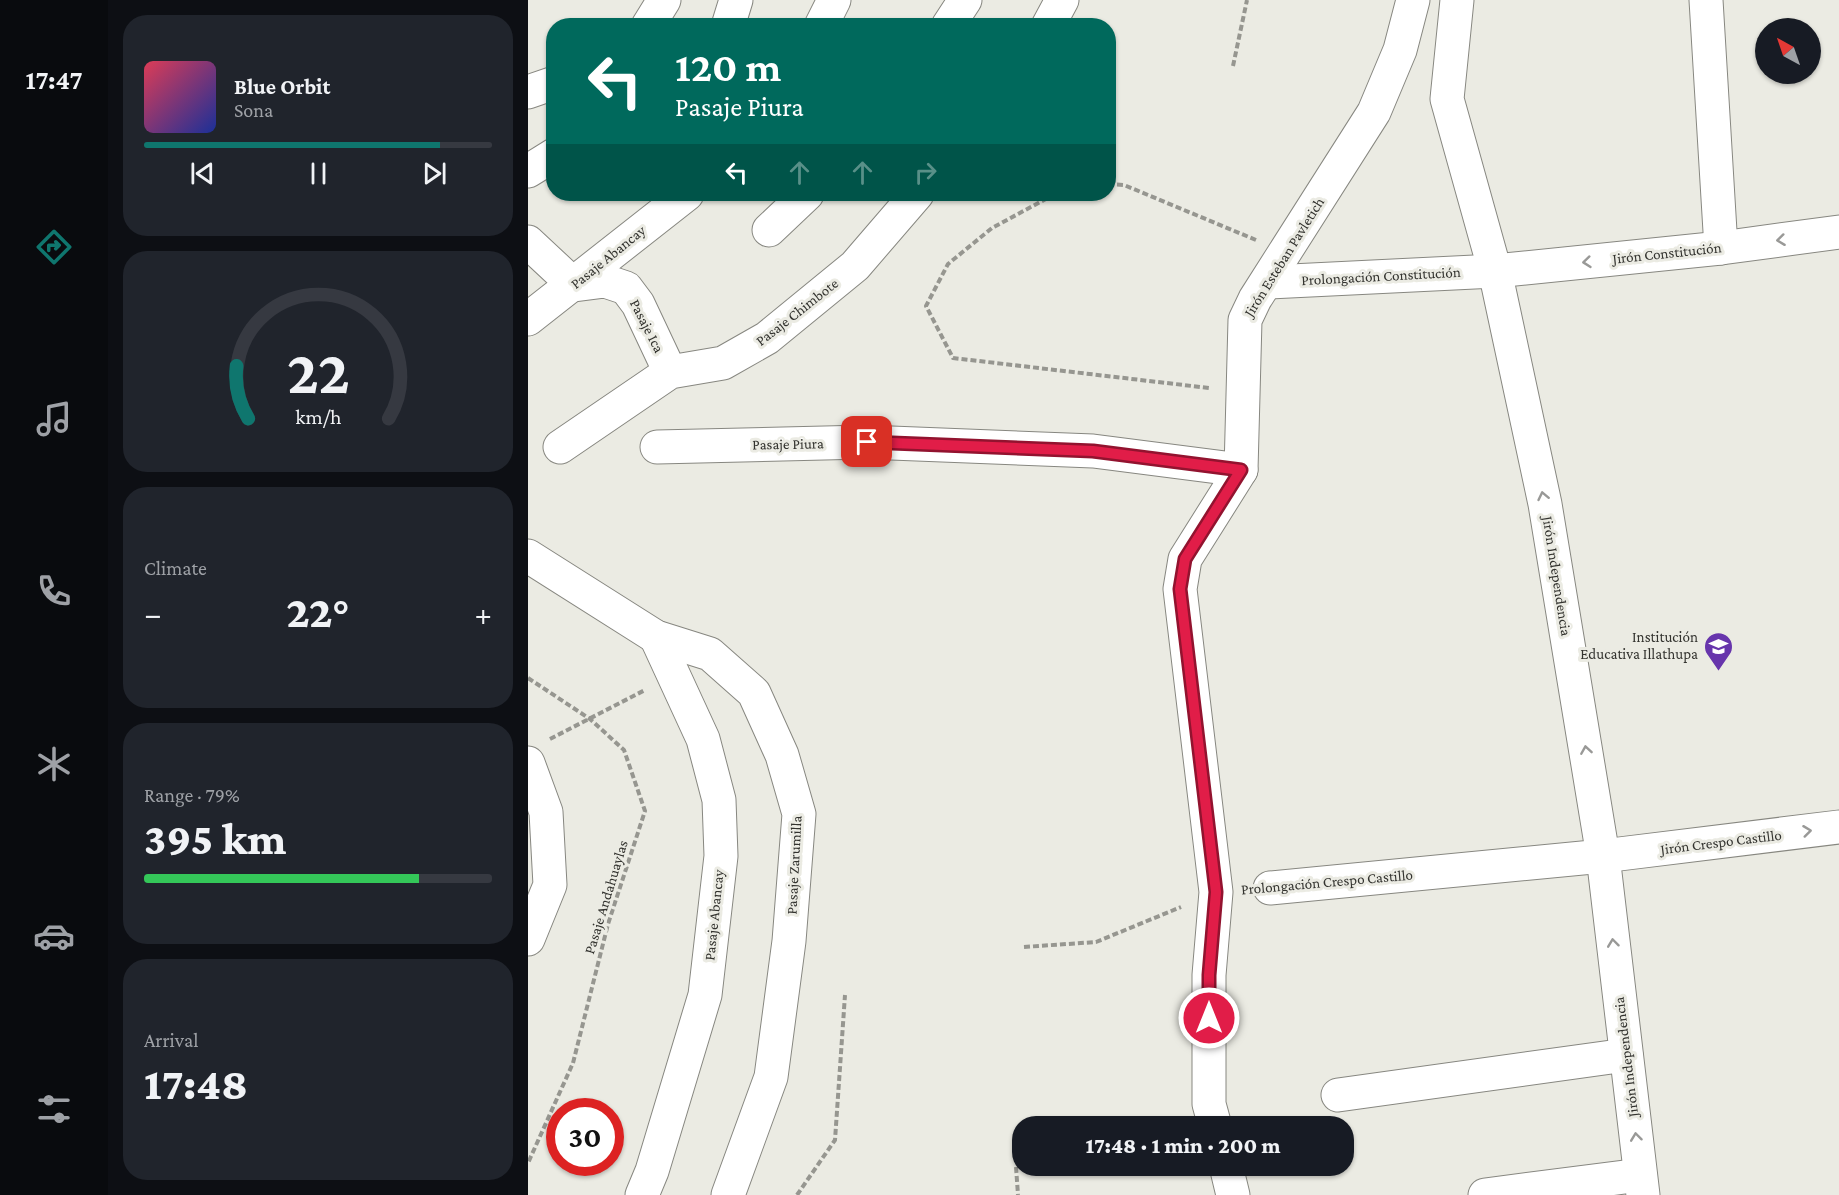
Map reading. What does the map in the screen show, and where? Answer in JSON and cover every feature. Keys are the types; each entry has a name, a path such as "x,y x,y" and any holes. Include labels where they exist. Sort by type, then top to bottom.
{"street":[{"path":"653,18 664,0"},
{"path":"730,18 736,0"},
{"path":"825,18 834,0"},
{"path":"953,18 965,0"},
{"path":"1052,18 1062,0"},
{"name":"Jirón Esteban Pavletich","path":"1241,470 1245,320 1374,112 1400,50 1413,0"},
{"name":"Jirón Independencia","path":"1456,0 1447,99 1495,271 1545,504 1603,856 1642,1185"},
{"path":"1706,0 1721,248"},
{"path":"528,92 546,86"},
{"path":"528,171 546,160"},
{"name":"Pasaje Abancay","path":"528,319 678,201"},
{"path":"769,230 800,201"},
{"name":"Pasaje Chimbote","path":"560,447 670,372 723,363 767,338 855,266 912,201"},
{"name":"Jirón Constitución","path":"1495,271 1721,248 1839,232"},
{"path":"528,242 573,285"},
{"name":"Prolongación Constitución","path":"1268,282 1495,271"},
{"name":"Pasaje Ica","path":"573,285 605,281 626,288 638,304 670,372"},
{"name":"Pasaje Piura","path":"657,447 867,442 1093,451 1241,470"},
{"path":"1212,1116 1209,1104 1209,987 1216,892 1180,589 1185,559 1241,470"},
{"name":"Pasaje Zarumilla","path":"528,556 656,637 710,654 754,693 782,755 799,814 789,941 771,1077 728,1195"},
{"name":"Pasaje Abancay","path":"642,1195 652,1171 705,995 721,856 719,800 703,739 656,637"},
{"path":"528,939 550,885 546,812 538,751"},
{"name":"Jirón Crespo Castillo","path":"1603,856 1839,827"},
{"name":"Prolongación Crespo Castillo","path":"1270,888 1603,856"},
{"path":"1338,1095 1626,1055"},
{"path":"1228,1176 1233,1195"},
{"path":"1485,1195 1642,1185"}],"path":[{"path":"1233,66 1247,0"},
{"path":"1116,184 1124,185 1286,253"},
{"path":"1042,201 992,228 948,264 926,306 953,358 1243,392"},
{"path":"538,751 590,719 675,675"},
{"name":"Pasaje Andahuaylas","path":"528,678 590,719 624,750 645,811 608,924 573,1063 528,1163"},
{"path":"1024,947 1096,942 1216,892"},
{"path":"797,1195 835,1140 845,995"},
{"path":"1017,1176 1018,1195"}],"place":[{"name":"Institución Educativa Illathupa","path":"1719,672"}],"route":[{"path":"867,442 1093,451 1241,470 1185,559 1180,589 1216,892 1209,975 1209,1018"}]}
